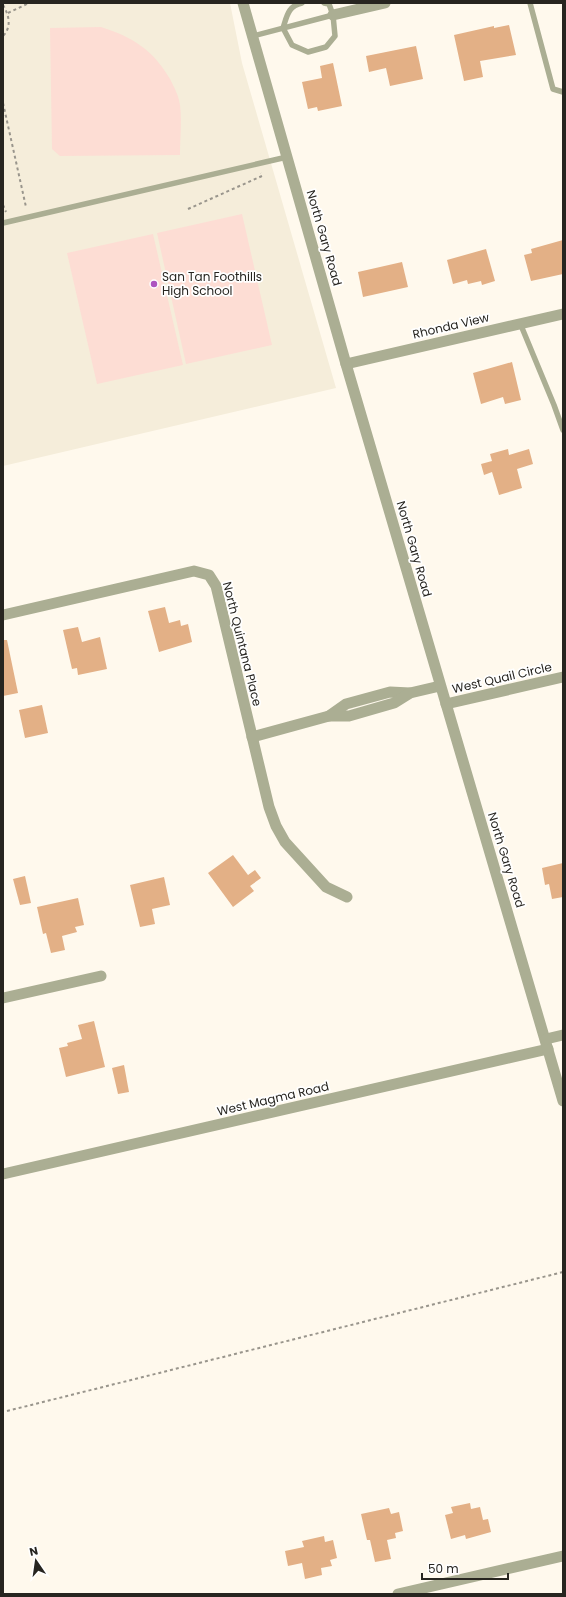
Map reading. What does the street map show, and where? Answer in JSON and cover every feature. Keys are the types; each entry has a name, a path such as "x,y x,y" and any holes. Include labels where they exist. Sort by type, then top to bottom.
{"street":[{"name":"North Gary Road","path":"243,3 346,364 563,1101"},
{"path":"333,15 385,3"},
{"name":"Rhonda View","path":"346,364 563,314"},
{"name":"North Quintana Place","path":"3,615 194,571 209,575 216,586 269,807 276,826 285,842 326,887 347,897"},
{"name":"West Quail Circle","path":"446,704 563,677"},
{"path":"252,737 329,716 349,716 394,703 410,693 440,686"},
{"path":"3,998 102,976"},
{"name":"West Magma Road","path":"3,1174 547,1044 563,1035"},
{"path":"398,1594 563,1556"}],"lane":[{"path":"302,3 295,4 288,12 283,28 292,45 308,52 326,47 335,36 333,15 329,4 324,3"},
{"path":"530,3 553,89 563,92"},
{"path":"253,36 333,15"},
{"path":"3,223 288,157"},
{"path":"520,324 563,430"}],"path":[{"path":"8,13 29,3"},
{"path":"3,5 8,13 9,24 3,36"},
{"path":"3,103 26,207"},
{"path":"188,209 262,176 261,173"},
{"path":"3,205 6,212"},
{"path":"7,1411 563,1272"}],"shaded area":[{"name":"San Tan Foothills High School","path":"3,3 230,3 242,63 336,388 3,466"},
{"path":"101,27 123,35 149,52 157,60 170,79 180,105 180,155 60,156 52,149 50,28"},
{"path":"242,214 272,345 186,364 157,233"},
{"path":"153,234 183,365 97,384 67,253"}],"building":[{"path":"509,25 516,55 480,61 483,77 464,81 454,35 494,26 494,28"},
{"path":"416,46 423,79 390,86 386,68 369,72 366,56"},
{"path":"333,63 342,106 318,111 317,107 308,109 302,82 322,78 320,66"},
{"path":"563,240 563,274 531,281 524,255 532,253 531,249"},
{"path":"486,249 495,281 482,285 481,281 468,284 467,280 453,284 447,260"},
{"path":"402,262 408,287 363,297 358,272"},
{"path":"512,362 521,400 505,404 503,397 481,404 473,373"},
{"path":"508,449 509,455 529,449 533,464 517,469 522,488 499,495 492,472 484,475 481,464 492,461 490,454"},
{"path":"165,607 169,623 180,620 181,626 188,624 192,642 159,652 148,611"},
{"path":"78,627 82,642 100,637 107,669 78,675 77,668 72,669 63,630"},
{"path":"3,640 7,640 18,693 3,696"},
{"path":"42,705 48,733 25,738 19,710"},
{"path":"233,855 248,875 255,870 261,878 250,886 254,891 233,907 208,873"},
{"path":"563,863 563,897 552,899 549,884 545,885 542,868"},
{"path":"25,876 31,903 20,905 13,879"},
{"path":"164,877 170,905 152,909 155,924 140,927 130,885"},
{"path":"78,898 84,925 75,927 77,932 62,936 65,950 51,953 46,933 43,934 37,907"},
{"path":"94,1021 105,1067 66,1077 59,1048 68,1046 67,1043 82,1039 78,1025"},
{"path":"124,1065 129,1092 118,1094 112,1068"},
{"path":"470,1503 471,1509 480,1507 483,1520 488,1519 491,1532 466,1539 465,1535 451,1539 445,1515 453,1513 451,1507"},
{"path":"389,1508 391,1514 399,1512 403,1531 395,1533 396,1538 387,1540 391,1559 375,1562 370,1540 367,1540 361,1514"},
{"path":"324,1536 325,1542 333,1540 337,1558 330,1560 332,1566 321,1568 322,1575 305,1579 302,1563 288,1566 285,1551 304,1547 302,1541"}],"place":[{"name":"San Tan Foothills High School","path":"154,284"}]}
